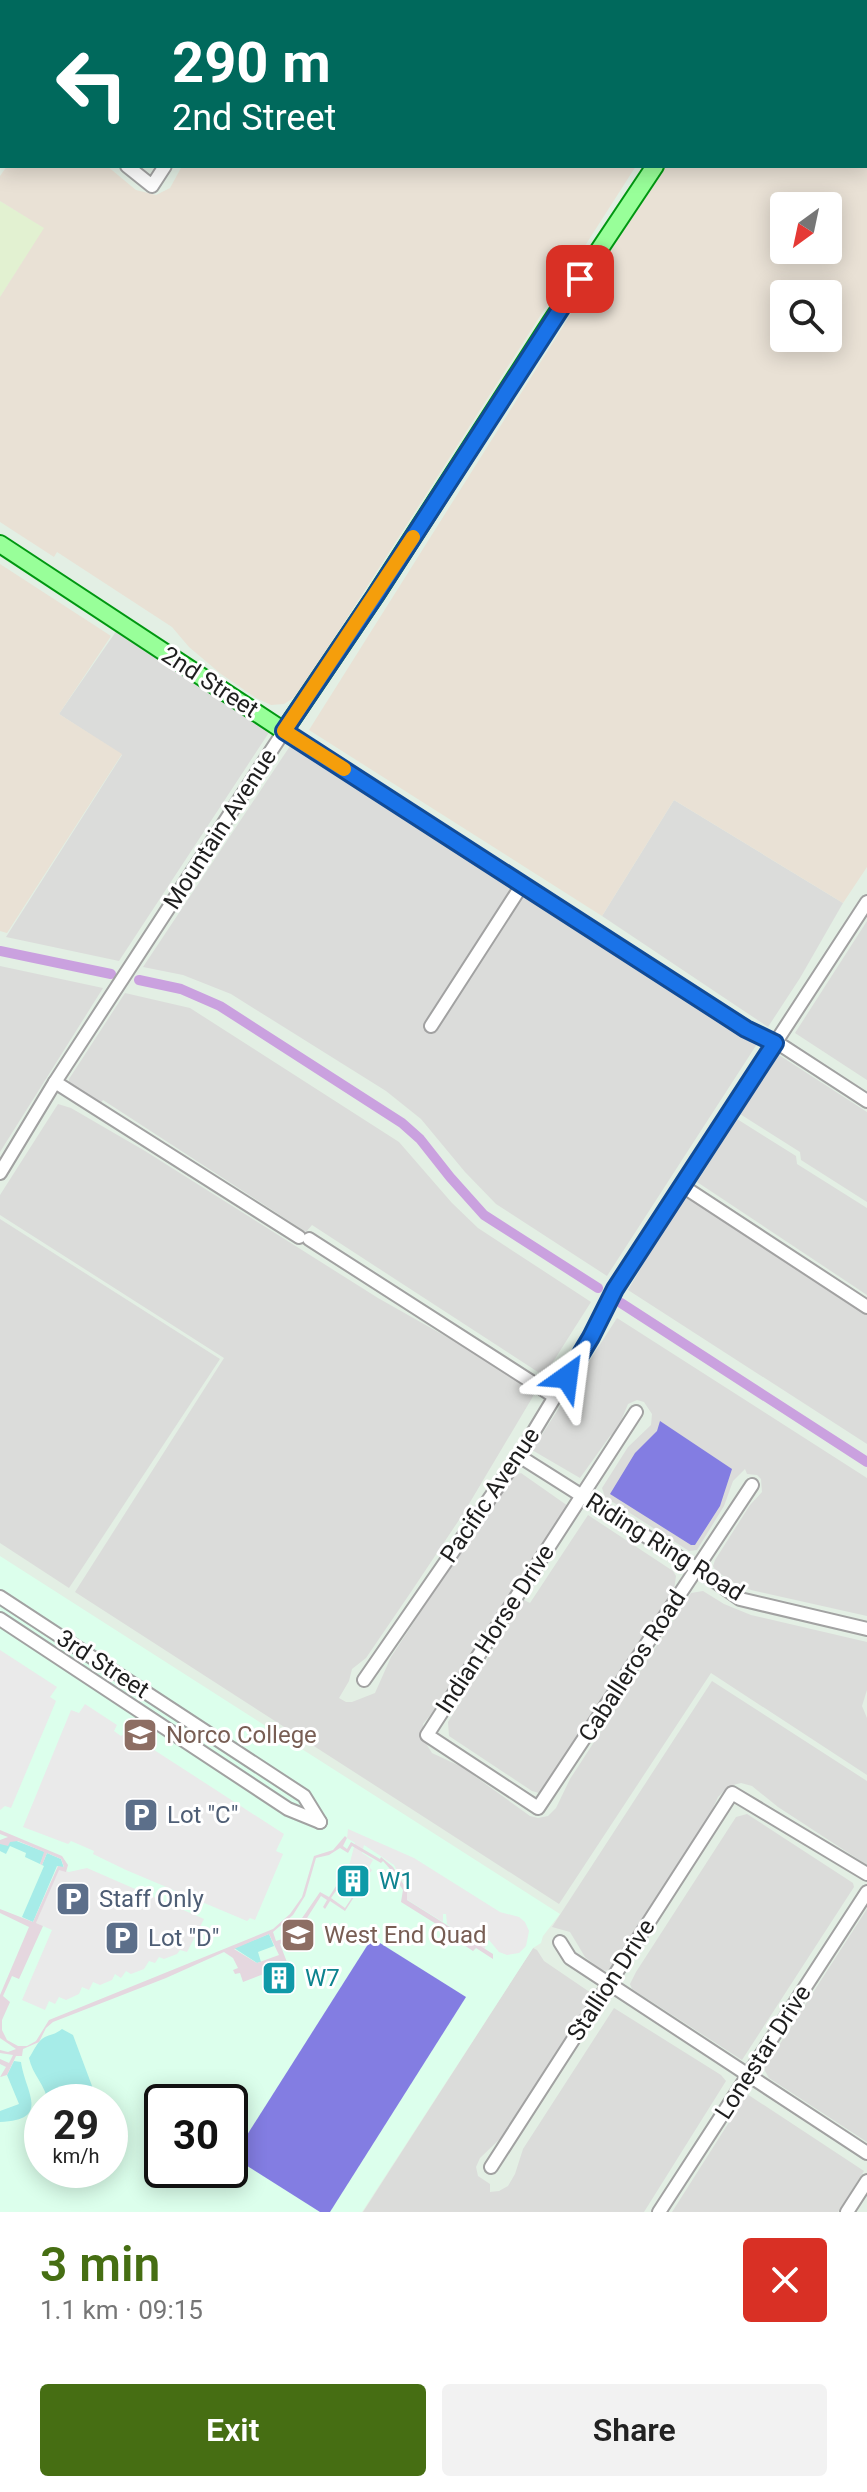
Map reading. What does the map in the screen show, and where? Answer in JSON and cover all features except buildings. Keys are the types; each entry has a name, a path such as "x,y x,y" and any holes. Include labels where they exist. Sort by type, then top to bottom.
{"main road":[{"name":"Mountain Avenue","path":"284,731 654,168"},
{"name":"2nd Street","path":"0,544 284,731"}],"street":[{"path":"130,168 152,186 164,168"},
{"name":"2nd Street","path":"284,731 746,1029 775,1043 867,1101"},
{"name":"Mountain Avenue","path":"0,1173 55,1082 284,731"},
{"path":"431,1026 522,885"},
{"name":"Pacific Avenue","path":"364,1680 519,1456 591,1337 615,1289 867,902"},
{"path":"55,1082 555,1397"},
{"path":"681,1185 867,1307"},
{"name":"Indian Horse Drive","path":"538,1808 427,1735 636,1412"},
{"name":"Riding Ring Road","path":"519,1456 740,1599 867,1629"},
{"name":"Caballeros Road","path":"538,1808 752,1485"},
{"name":"3rd Street","path":"0,1597 304,1796 320,1822 288,1809 0,1619"},
{"name":"Stallion Drive","path":"491,2167 732,1793 867,1874"},
{"name":"Lonestar Drive","path":"659,2212 867,1892"},
{"path":"560,1942 570,1958 867,2153"},
{"path":"847,2212 867,2181"}],"shaded area":[{"path":"6,168 109,168 136,190 156,195 170,188 181,168 635,168 308,679 295,697 284,704 271,705 221,674 189,647 172,627 57,552 54,557 0,522 0,297 44,228 0,201 0,176"},
{"path":"663,168 867,168 867,867 843,903 674,800 602,916 309,730"},
{"path":"0,201 45,228 0,297"},
{"path":"0,564 111,636 59,714 122,754 7,933 0,931"},
{"path":"117,630 270,731 119,961 6,937 122,755 59,714"},
{"path":"292,743 514,886 426,1027 434,1032 524,895 527,895 757,1044 607,1276 496,1204 421,1119 386,1091 231,994 183,975 143,967"},
{"path":"674,800 843,903 768,1027 602,916"},
{"path":"867,921 867,1080 795,1033"},
{"path":"0,966 103,988 0,1152"},
{"path":"125,993 190,1008 399,1142 478,1228 591,1302 544,1376 312,1225 306,1232 103,1100 100,1104 69,1082"},
{"path":"779,1055 867,1112 867,1202 801,1160 800,1152 740,1114"},
{"path":"58,1104 71,1108 145,1151 378,1298 498,1366 535,1393 463,1514 366,1658 352,1669 339,1698 352,1702 375,1693 391,1657 512,1473 521,1473 568,1506 449,1692 423,1724 425,1742 432,1753 462,1767 530,1816 548,1816 556,1808 570,1779 691,1593 703,1591 751,1615 867,1642 867,1690 862,1706 867,1718 867,1775 711,1673 559,1904 75,1592 224,1358 0,1215 0,1195"},
{"path":"737,1119 796,1156 797,1164 867,1208 867,1295 697,1182"},
{"path":"682,1198 688,1198 867,1315 867,1444 628,1290"},
{"path":"0,1219 220,1359 69,1588 0,1543"},
{"path":"617,1318 867,1478 867,1616 751,1590 716,1571 713,1566 715,1560 750,1505 762,1492 761,1479 757,1475 747,1474 745,1469 733,1481 724,1506 697,1550 689,1551 605,1497 602,1488 628,1447 651,1425 652,1414 644,1402 637,1400 628,1404 616,1433 610,1436 580,1478 532,1450"},
{"path":"660,1421 732,1469 720,1506 695,1545 610,1494 635,1453 657,1431"},
{"path":"588,1515 673,1571 676,1576 674,1590 547,1788 539,1793 449,1736 448,1722 524,1600 530,1603"},
{"name":"Norco College","path":"0,1556 560,1914 541,1943 533,1948 362,2212 0,2212"},
{"path":"0,1650 57,1687 50,1697 56,1701 11,1808 5,1806 0,1810"},
{"path":"712,1681 867,1781 867,1865 778,1807 752,1786 741,1783 729,1786 718,1797 708,1819 613,1966 606,1971 600,1969 585,1957 570,1932 552,1927"},
{"name":"Lot \"C\"","path":"85,1704 117,1725 114,1731 121,1736 127,1732 140,1741 139,1748 144,1751 148,1746 284,1834 276,1851 283,1854 255,1920 250,1918 247,1921 126,1870 71,1841 68,1844 23,1827 71,1710 79,1713"},
{"path":"747,1814 853,1883 854,1887 742,2060 632,1989 630,1984 736,1817"},
{"path":"348,1829 414,1858 500,1912 519,1917 529,1931 526,1946 519,1953 507,1955 499,1952 489,1940 485,1949 463,1937 447,1924 446,1914 443,1914 443,1922 406,1899 407,1889 394,1865 364,1845 362,1853 373,1860 367,1877 349,1866 355,1843 347,1838"},
{"path":"0,1830 62,1856 68,1865 66,1872 59,1870 36,1923 43,1926 19,1979 12,1976 3,1996 10,2002 2,2020 2,2030 7,2040 18,2046 27,2046 36,2041 49,2020 273,1929 290,1914 302,1897 314,1856 333,1850 345,1836 343,1846 347,1849 351,1842 381,1857 393,1867 407,1890 407,1900 493,1954 493,1959 476,1948 473,1951 464,1945 465,1942 401,1902 403,1890 395,1878 382,1883 379,1878 390,1869 383,1861 381,1863 352,1846 348,1853 340,1848 316,1858 305,1896 293,1915 273,1932 276,1941 289,1937 320,1892 329,1897 349,1866 369,1880 365,1880 345,1911 330,1901 325,1909 327,1900 321,1896 298,1937 280,1944 295,1983 292,1984 284,1966 243,1982 240,1973 235,1974 233,1970 238,1968 233,1958 224,1952 53,2022 39,2042 23,2049 22,2056 16,2056 7,2075 0,2077 6,2067 0,2064 0,2059 9,2063 13,2055 0,2053 0,2050 8,2052 16,2049 0,2038 0,1995 29,1927 0,1913 0,1909 33,1922 58,1866 64,1867 61,1859 47,1853 40,1864 44,1852 18,1841 10,1842 8,1846 0,1844 0,1840 8,1837 0,1834","holes":["351,1869 365,1878 345,1908 331,1898","269,1934 279,1955 257,1963 234,1949"]},
{"path":"14,1840 45,1852 40,1864 10,1846 6,1854 0,1851 0,1844"},
{"path":"47,1853 61,1859 64,1868 57,1866 33,1922 22,1917"},
{"name":"Lot \"D\"","path":"87,1868 204,1919 187,1952 180,1950 164,1959 159,1957 155,1963 149,1961 144,1969 131,1974 126,1971 121,1978 115,1974 112,1980 100,1985 93,1982 89,1990 82,1987 79,1994 66,2000 59,1997 55,2004 49,2001 45,2010 22,2000 52,1930 36,1923 59,1869 69,1872"},
{"path":"867,1909 867,2142 769,2078 765,2067"},
{"path":"269,1934 274,1946 258,1952 261,1962 257,1963 234,1948"},
{"path":"372,1938 466,1997 330,2212 320,2212 248,2166 248,2133"},
{"path":"533,1948 544,1961 594,1995 505,2134 480,2158 476,2167 478,2176 490,2184 490,2192 508,2186 523,2149 614,2008 726,2081 644,2212 363,2212"},
{"path":"62,2029 73,2035 91,2084 41,2084 29,2058 42,2039"},
{"path":"14,2061 21,2062 27,2084 24,2084 24,2117 0,2122 0,2111 19,2104 7,2075"},
{"path":"747,2094 864,2171 838,2212 672,2212"}],"waterway":[{"path":"0,951 111,974"},
{"path":"139,980 181,989 220,1006 402,1123 420,1139 484,1215 598,1288"},
{"path":"621,1303 867,1462"}],"slow traffic":[{"path":"344,769 284,731 413,537"}],"place":[{"name":"Norco College","path":"140,1735"},
{"name":"Lot \"C\"","path":"141,1815"},
{"name":"W1","path":"353,1881"},
{"name":"Staff Only","path":"73,1899"},
{"name":"West End Quad","path":"298,1935"},
{"name":"Lot \"D\"","path":"122,1938"},
{"name":"W7","path":"279,1978"}],"route":[{"path":"567,1377 615,1289 775,1043 746,1029 284,731 580,279"}]}
